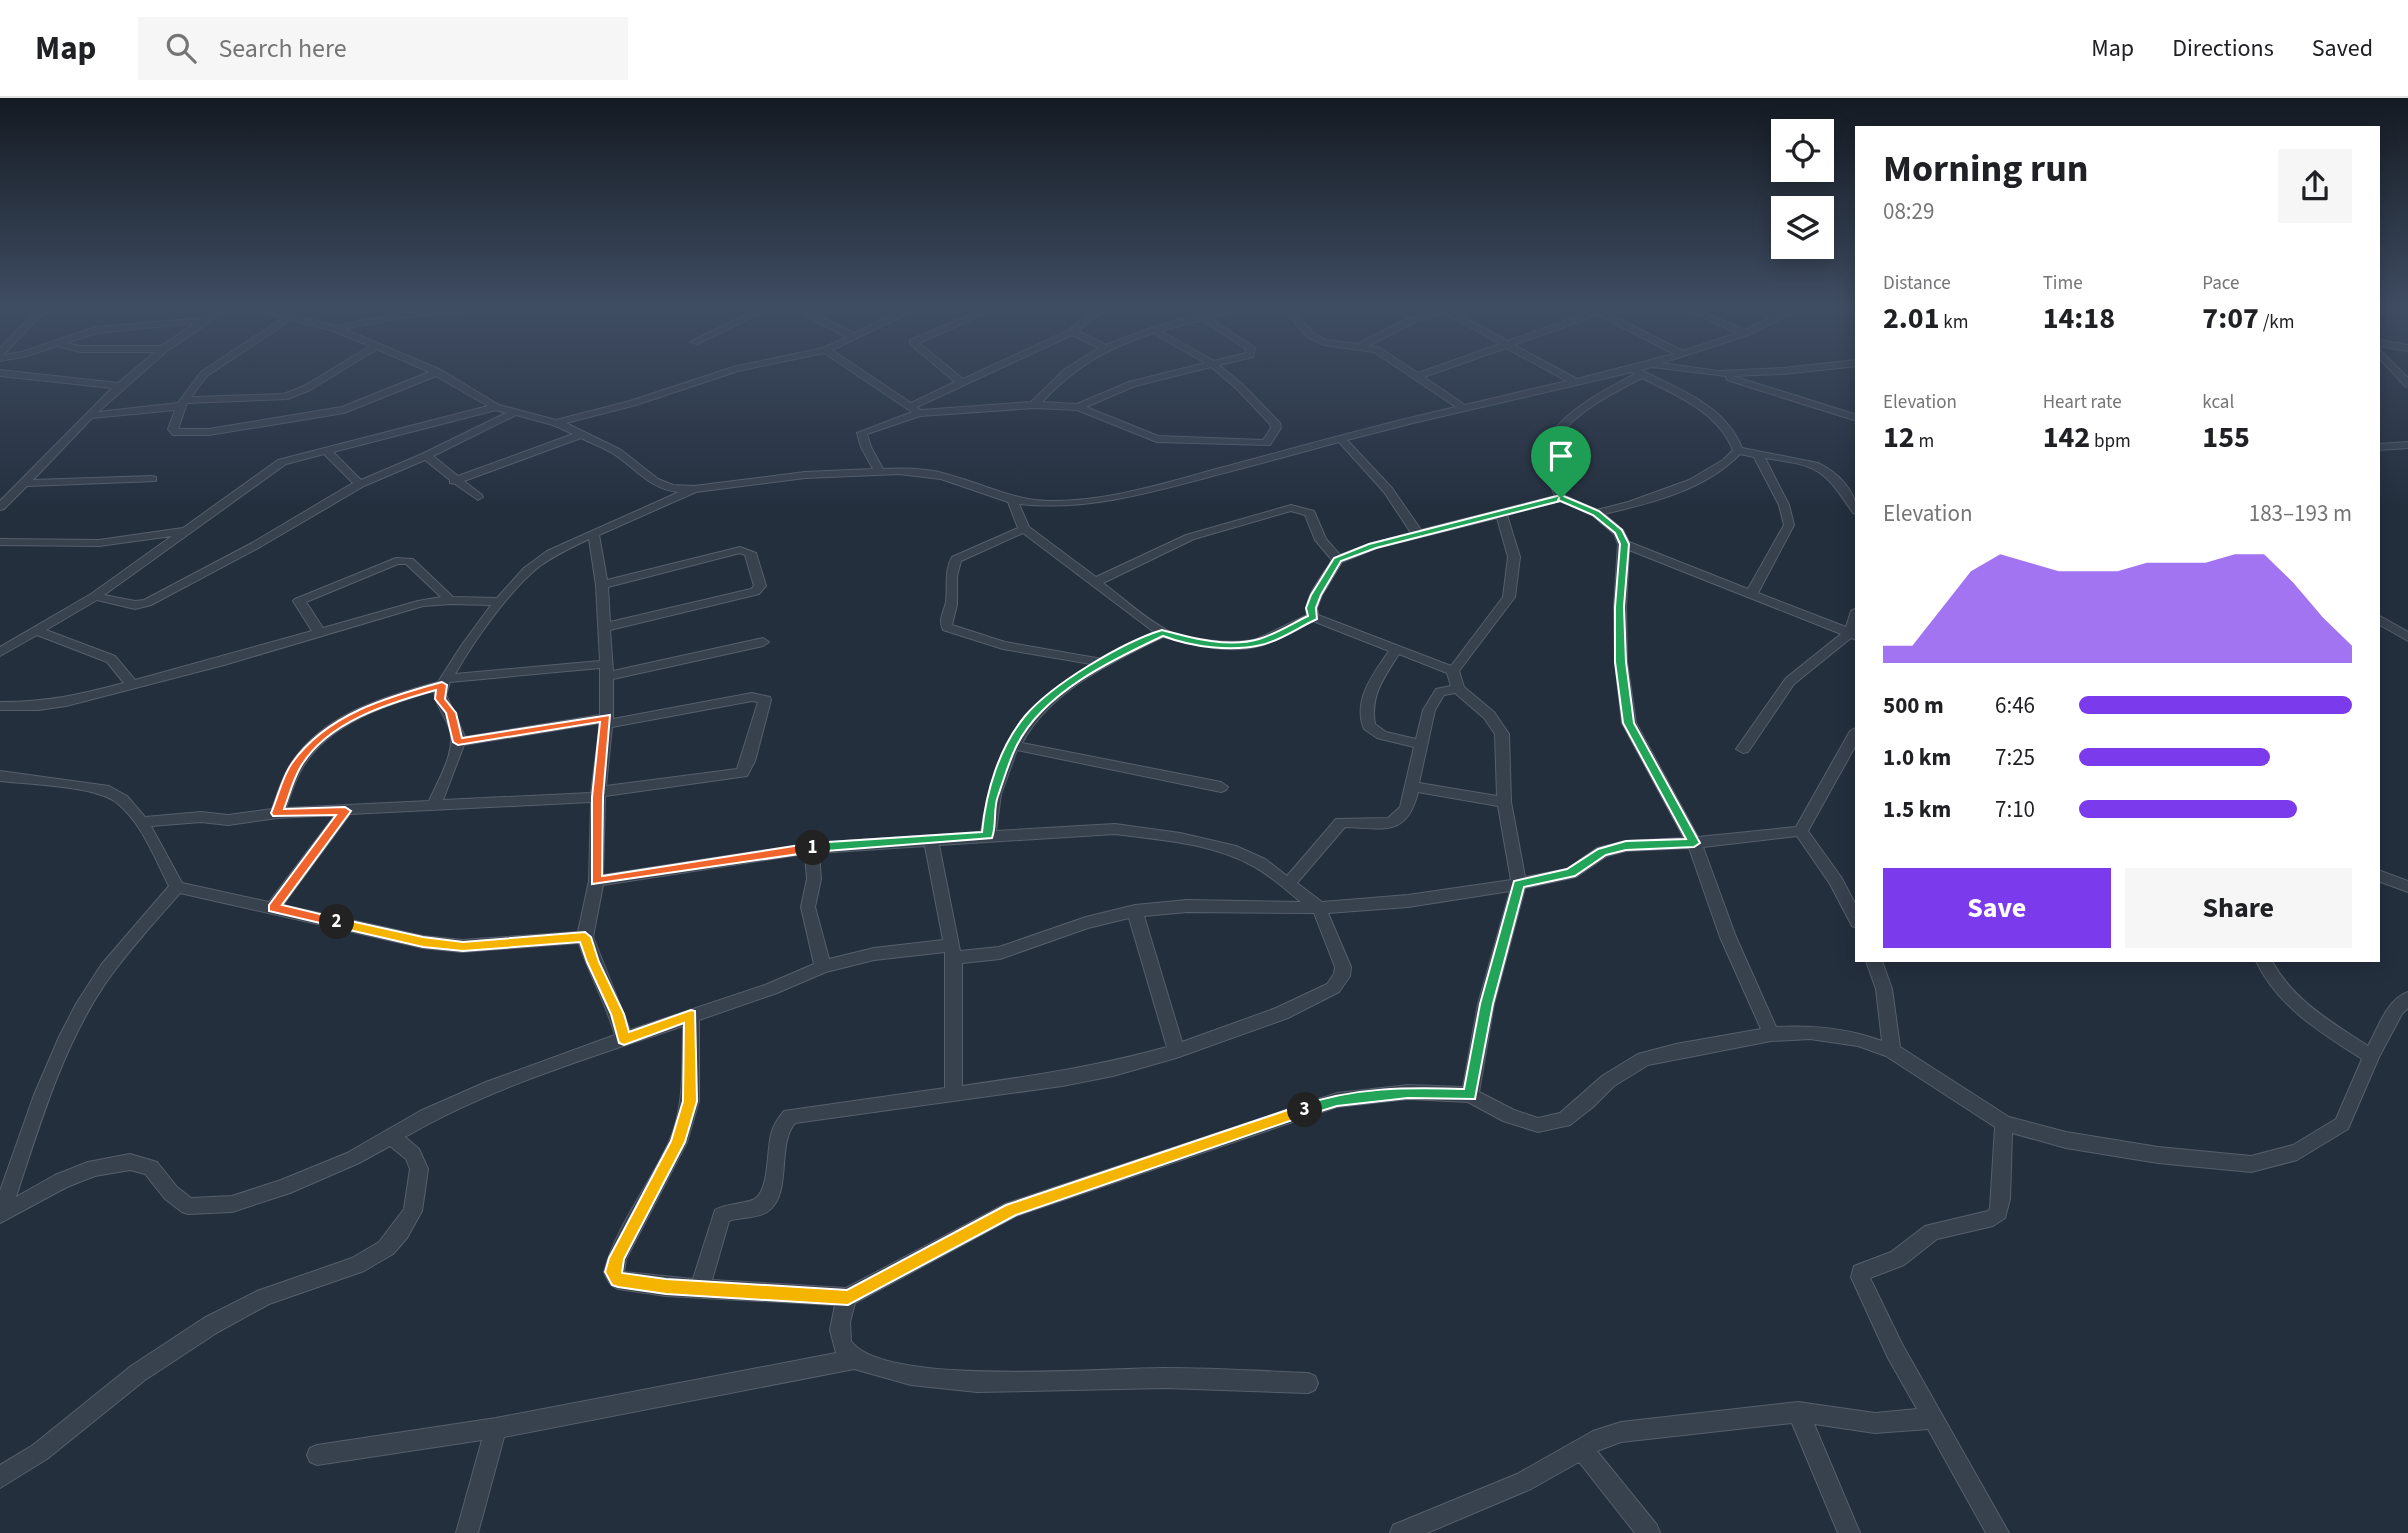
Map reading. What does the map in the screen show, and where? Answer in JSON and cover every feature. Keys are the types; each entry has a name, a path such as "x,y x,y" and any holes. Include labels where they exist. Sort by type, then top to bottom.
{"street":[{"path":"0,373 117,386"},
{"path":"3,502 132,373"},
{"path":"206,373 194,384 183,403 173,429 176,433 209,432 344,410 436,373"},
{"path":"88,415 183,403 285,397 332,373"},
{"path":"440,373 496,407 556,423 582,434 617,452 654,481 671,488 694,489 773,478 880,472 924,473 943,476 1012,500 1049,504 1101,500 1154,489 1340,438 1575,382 1627,373"},
{"path":"556,423 645,400 724,373"},
{"path":"860,373 914,410 1034,405 1078,407 1157,439 1266,443"},
{"path":"949,373 961,383"},
{"path":"880,472 866,447 862,433 914,410 983,373"},
{"path":"1034,405 1066,373"},
{"path":"1078,407 1132,384 1174,373"},
{"path":"1223,373 1275,423 1276,428 1266,443"},
{"path":"1414,373 1465,409"},
{"path":"1419,376 1428,373"},
{"path":"1558,373 1575,382"},
{"path":"1561,498 1552,470 1550,445 1580,410 1635,373"},
{"path":"1641,373 1709,411 1735,438 1738,450"},
{"path":"1710,373 1855,417"},
{"path":"1718,374 1740,373"},
{"path":"0,652 95,596 282,462 496,407"},
{"path":"95,596 135,605 147,603 256,545 360,484 426,456 515,412"},
{"path":"454,481 582,434"},
{"path":"1340,438 1388,490 1419,536"},
{"path":"1266,443 1271,456"},
{"path":"2380,447 2408,445"},
{"path":"325,450 360,484"},
{"path":"1738,450 1759,457 1816,464 1837,481 1855,508"},
{"path":"1596,513 1649,500 1711,473 1738,450"},
{"path":"426,456 454,481 478,497"},
{"path":"1752,593 1789,525 1784,505 1759,457"},
{"path":"24,483 152,480"},
{"path":"434,806 458,742 451,713 440,699 444,682 499,602 527,570 548,555 694,489"},
{"path":"1313,617 1311,608 1316,595 1338,559 1373,546 1561,498 1596,513 1619,532 1624,544 1620,662 1629,723 1694,843 1728,937 1771,1034"},
{"path":"1012,500 1024,529 1162,633 1202,643 1249,645 1313,617 1454,671"},
{"path":"1093,583 1190,537 1291,508 1310,513 1321,540 1338,559"},
{"path":"1470,1095 1486,1004 1519,884 1504,802 1502,734 1489,715 1458,689 1454,671 1473,642 1498,615 1508,597 1514,557 1502,513"},
{"path":"1024,529 956,559 951,567 952,600 946,618 947,627 1003,645 1100,662"},
{"path":"0,542 99,543 188,530"},
{"path":"593,533 606,626 606,721 598,794 596,881 585,937 593,962 617,1014 624,1039"},
{"path":"0,553 18,542"},
{"path":"1624,544 1853,634"},
{"path":"602,585 740,550 750,553 760,586 755,592 606,626"},
{"path":"319,632 299,601 396,561 409,561 450,600"},
{"path":"0,706 38,706 132,685 220,662 401,607 450,600 499,602"},
{"path":"2380,620 2408,638"},
{"path":"38,631 111,659 132,685"},
{"path":"988,835 991,800 1012,745 1037,711 1100,662 1162,633"},
{"path":"1743,749 1790,681 1853,634"},
{"path":"277,813 295,767 310,748 329,732 393,699 444,682 607,670 763,642"},
{"path":"1396,650 1369,691 1366,702 1369,726 1382,735 1420,744"},
{"path":"1289,883 1341,822 1384,825 1399,820 1407,808 1429,710 1436,695 1458,689"},
{"path":"142,822 201,817 228,820 277,813 434,806 598,794 742,773 748,761 765,700 752,697 458,742"},
{"path":"1801,831 1855,735"},
{"path":"1012,745 1221,787"},
{"path":"0,776 104,789 122,799 142,822 177,887 423,942 463,947 585,937"},
{"path":"1411,786 1504,802"},
{"path":"273,908 345,811"},
{"path":"596,881 812,848 1115,829 1180,838 1231,850 1260,863 1319,908 1343,967 1342,976 1333,988 1282,1013 1176,1051 1113,1069 1062,1079 790,1116 785,1120 769,1195 756,1209 720,1216 700,1289"},
{"path":"1,1215 61,1181 94,1168 130,1162 151,1168 171,1193 188,1206 232,1204 284,1187 353,1158 426,1116 492,1087 771,989 823,967 874,954 953,951 1000,953 1086,923 1135,911 1187,906 1319,908 1408,901 1571,873 1602,852 1626,846 1694,843 1801,831"},
{"path":"1801,831 1836,881 1855,918"},
{"path":"931,839 953,951 953,1094"},
{"path":"812,848 814,879 808,907 823,967"},
{"path":"2380,876 2408,887"},
{"path":"1,1215 49,1080 70,1032 115,959 177,887"},
{"path":"1135,911 1176,1051"},
{"path":"1874,962 1884,989 1892,1051"},
{"path":"2265,962 2278,983 2301,1009 2371,1056"},
{"path":"691,1015 690,1101 678,1142 617,1258 613,1272 618,1280 700,1289 848,1297 1011,1210 1337,1100 1396,1094 1470,1095 1509,1116 1538,1125 1564,1120 1608,1081 1644,1059 1771,1034 1810,1032 1859,1039 1892,1051 2004,1123 2066,1140 2158,1155 2251,1164 2297,1153 2342,1124 2371,1056 2396,1009 2408,998"},
{"path":"1998,1533 1873,1307 1862,1284 1861,1272 1897,1259 1932,1232 1993,1218 1999,1212 2004,1123"},
{"path":"0,1477 14,1471 40,1452 138,1373 211,1325 264,1297 357,1265 386,1248 400,1232 413,1210 419,1169 413,1154 390,1136"},
{"path":"848,1297 839,1321 839,1340 854,1359"},
{"path":"317,1455 496,1428 854,1359 904,1375 964,1380 1050,1382 1168,1377 1308,1383"},
{"path":"1402,1533 1524,1482 1600,1438 1620,1432 1798,1412 1875,1423 1933,1418"},
{"path":"1798,1412 1849,1533"},
{"path":"467,1533 496,1428"},
{"path":"1581,1448 1648,1533"}],"route":[{"path":"1561,498 1596,513 1619,532 1624,544 1620,662 1629,723 1694,843 1626,846 1602,852 1571,873 1519,884 1486,1004 1470,1095 1408,1093 1337,1100 1285,1116 1011,1210 848,1297 666,1287 618,1280 613,1272 617,1258 678,1142 690,1101 691,1015 624,1039 617,1014 593,962 585,937 463,947 423,942 273,908 345,811 277,813 295,767 310,748 329,732 393,699 442,685 440,699 451,713 458,742 606,718 598,797 596,881 812,848 988,835 991,800 1012,745 1030,718 1044,704 1100,662 1162,633 1176,638 1229,646 1261,642 1313,617 1311,608 1316,595 1338,559 1373,546 1561,498"}]}
